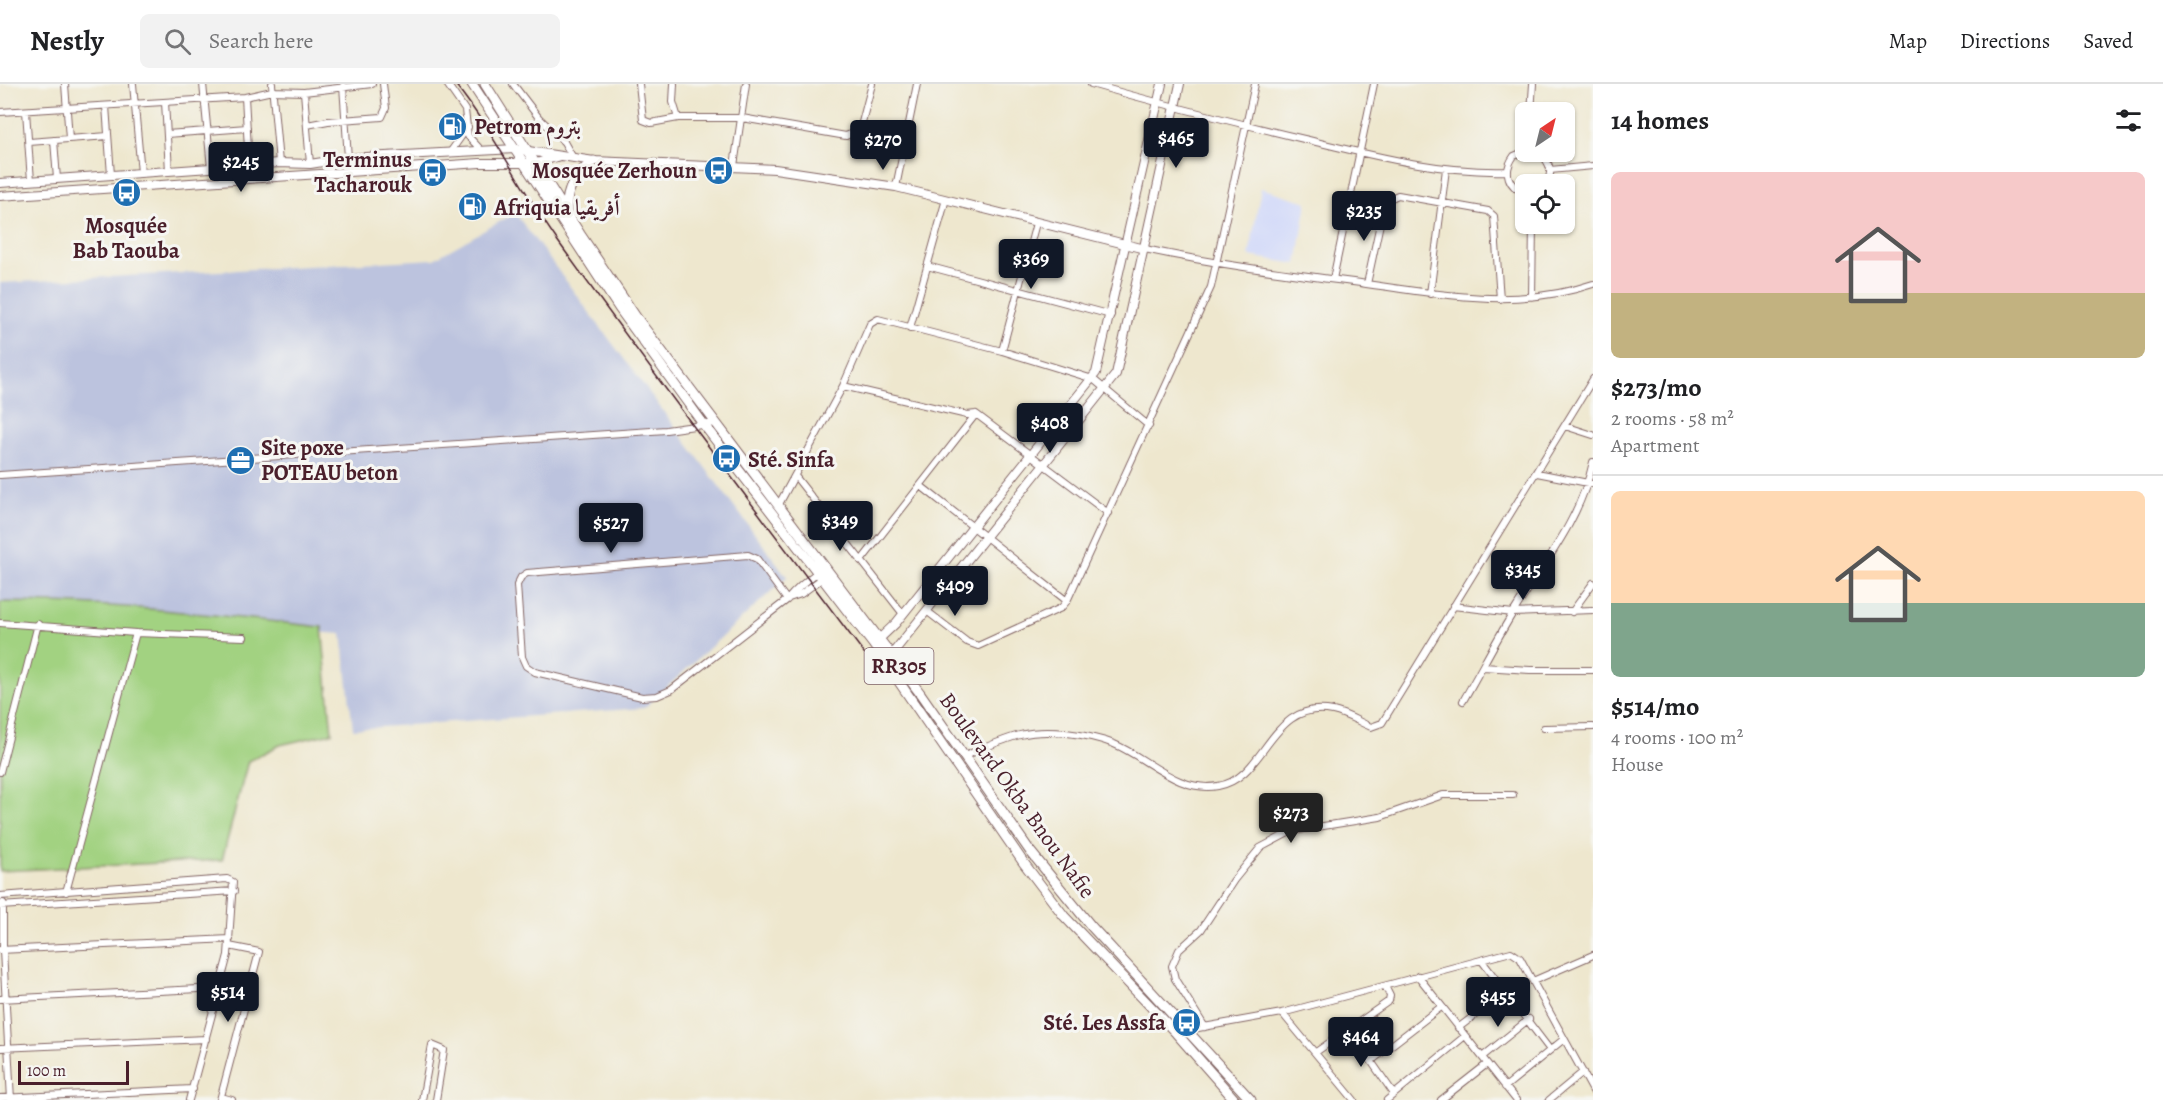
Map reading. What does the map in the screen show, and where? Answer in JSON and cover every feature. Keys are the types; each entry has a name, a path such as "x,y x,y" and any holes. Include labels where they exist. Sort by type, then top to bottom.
{"main road":[{"name":"Boulevard Okba Bnou Nafie","path":"472,84 609,293 704,425 876,642 1058,908 1176,1033 1235,1100"},
{"name":"Boulevard Okba Bnou Nafie","path":"485,84 636,317 778,506 823,573"},
{"path":"568,215 570,187 577,175 594,161"},
{"name":"Boulevard Okba Bnou Nafie","path":"888,659 964,756 1064,895 1251,1100"}],"street":[{"path":"65,84 69,139"},
{"path":"133,84 141,173"},
{"path":"203,84 210,168"},
{"path":"0,112 245,97 272,88 304,92 372,84"},
{"path":"307,125 384,115 386,108 383,84"},
{"path":"447,84 463,105 468,136 481,150"},
{"path":"513,84 534,113 564,142 573,158"},
{"path":"639,84 643,120 651,123 678,118 742,118 853,135 862,126 872,84"},
{"path":"674,84 673,102 678,118"},
{"path":"734,166 746,84"},
{"path":"896,187 917,84"},
{"path":"1091,84 1158,103 1360,152 1446,169 1507,171"},
{"path":"876,642 903,614 1093,379 1111,315 1162,84"},
{"path":"888,659 928,612 1116,374 1145,249 1179,84"},
{"path":"928,612 967,642 978,646 1061,608 1067,601 1202,311 1215,276 1255,84"},
{"path":"1333,279 1374,84"},
{"path":"1532,102 1533,84"},
{"path":"342,86 348,158"},
{"path":"272,88 279,163"},
{"path":"304,92 310,164"},
{"path":"245,97 249,166"},
{"path":"165,102 169,171"},
{"path":"106,106 111,175"},
{"path":"26,111 31,181"},
{"path":"451,151 468,126"},
{"path":"166,134 247,128"},
{"path":"29,142 108,136"},
{"path":"54,140 57,179"},
{"path":"0,183 279,163 310,164 348,158 451,151 527,149 594,161 734,166 816,174 896,187 1126,245 1216,264 1430,294 1500,299 1570,291 1593,284"},
{"path":"0,191 0,196 480,163 525,164 561,156"},
{"path":"1515,156 1507,171 1509,180 1515,188"},
{"path":"1546,162 1550,170 1549,174"},
{"path":"1550,170 1593,166"},
{"path":"1430,294 1446,169"},
{"path":"1367,284 1384,205 1389,199 1398,195 1488,210 1494,216 1500,299"},
{"path":"910,328 946,199"},
{"path":"1002,351 1036,223"},
{"path":"1532,297 1533,234"},
{"path":"927,266 1111,315"},
{"path":"778,506 843,386 870,324 878,319 1002,351 1093,379 1149,426"},
{"path":"964,756 1021,735 1056,734 1101,740 1116,745 1186,784 1216,787 1238,777 1271,735 1303,712 1336,712 1371,727 1382,723 1592,383"},
{"path":"843,386 967,415 976,414 1108,513"},
{"path":"861,561 976,414"},
{"path":"0,475 654,430 716,423"},
{"path":"1565,426 1593,435"},
{"path":"1463,701 1513,613 1573,519 1591,484 1593,462"},
{"path":"1537,473 1591,484"},
{"path":"795,476 903,614"},
{"path":"921,486 1067,601"},
{"path":"788,599 757,559 748,555 527,573 520,578 517,585 523,660 535,672 642,697 657,696 671,690 788,599 796,588 823,573"},
{"path":"1572,612 1593,583"},
{"path":"1453,606 1513,613 1593,610"},
{"path":"0,623 136,633 244,637"},
{"path":"0,772 38,624"},
{"path":"66,892 136,633"},
{"path":"1482,667 1593,670"},
{"path":"1544,728 1593,727"},
{"path":"1205,1027 1175,979 1172,966 1179,950 1201,930 1234,880 1260,848 1292,831 1380,817 1443,795 1513,795"},
{"path":"11,1099 9,1047 3,999 1,896 227,879 233,882 234,891 230,943 189,1100"},
{"path":"2,905 234,891"},
{"path":"1,950 230,943 258,952 221,1099 232,1100"},
{"path":"1187,1030 1282,1013 1511,952 1516,954 1533,981 1593,1091"},
{"path":"1533,981 1593,956"},
{"path":"1482,961 1529,1019 1550,1050"},
{"path":"1418,976 1514,1098 1506,1100"},
{"path":"1316,1052 1389,1000 1390,996 1385,986"},
{"path":"3,999 219,988"},
{"path":"1458,1028 1507,991"},
{"path":"1371,1061 1441,1007"},
{"path":"1282,1013 1354,1100"},
{"path":"1482,1057 1529,1019"},
{"path":"1344,1030 1371,1061 1394,1094"},
{"path":"1387,1100 1465,1036"},
{"path":"0,1048 206,1039"},
{"path":"1505,1087 1564,1039"},
{"path":"422,1100 432,1045 444,1050 436,1100"},
{"path":"1446,1098 1487,1064"},
{"path":"1549,1100 1583,1072"},
{"path":"0,1098 64,1097 114,1092 193,1089"},
{"path":"114,1092 114,1100"}],"shaded area":[{"path":"1261,188 1307,202 1297,264 1249,256"},
{"path":"515,213 787,577 644,708 353,729 342,634 0,610 0,283 434,259"}],"green space":[{"path":"0,602 121,607 322,627 332,733 280,745 248,761 222,860 0,871"}],"tram line":[{"path":"455,84 482,122 557,240 880,674"}],"place":[{"name":"Petrom بتروم","path":"453,126"},
{"name":"Mosquée Zerhoun","path":"718,170"},
{"name":"Terminus Tacharouk","path":"433,172"},
{"name":"Mosquée Bab Taouba","path":"126,193"},
{"name":"Afriquia أفريقيا","path":"473,207"},
{"name":"Sté. Sinfa","path":"727,459"},
{"name":"Site poxe POTEAU beton","path":"240,460"},
{"name":"Sté. Les Assfa","path":"1187,1022"}]}
